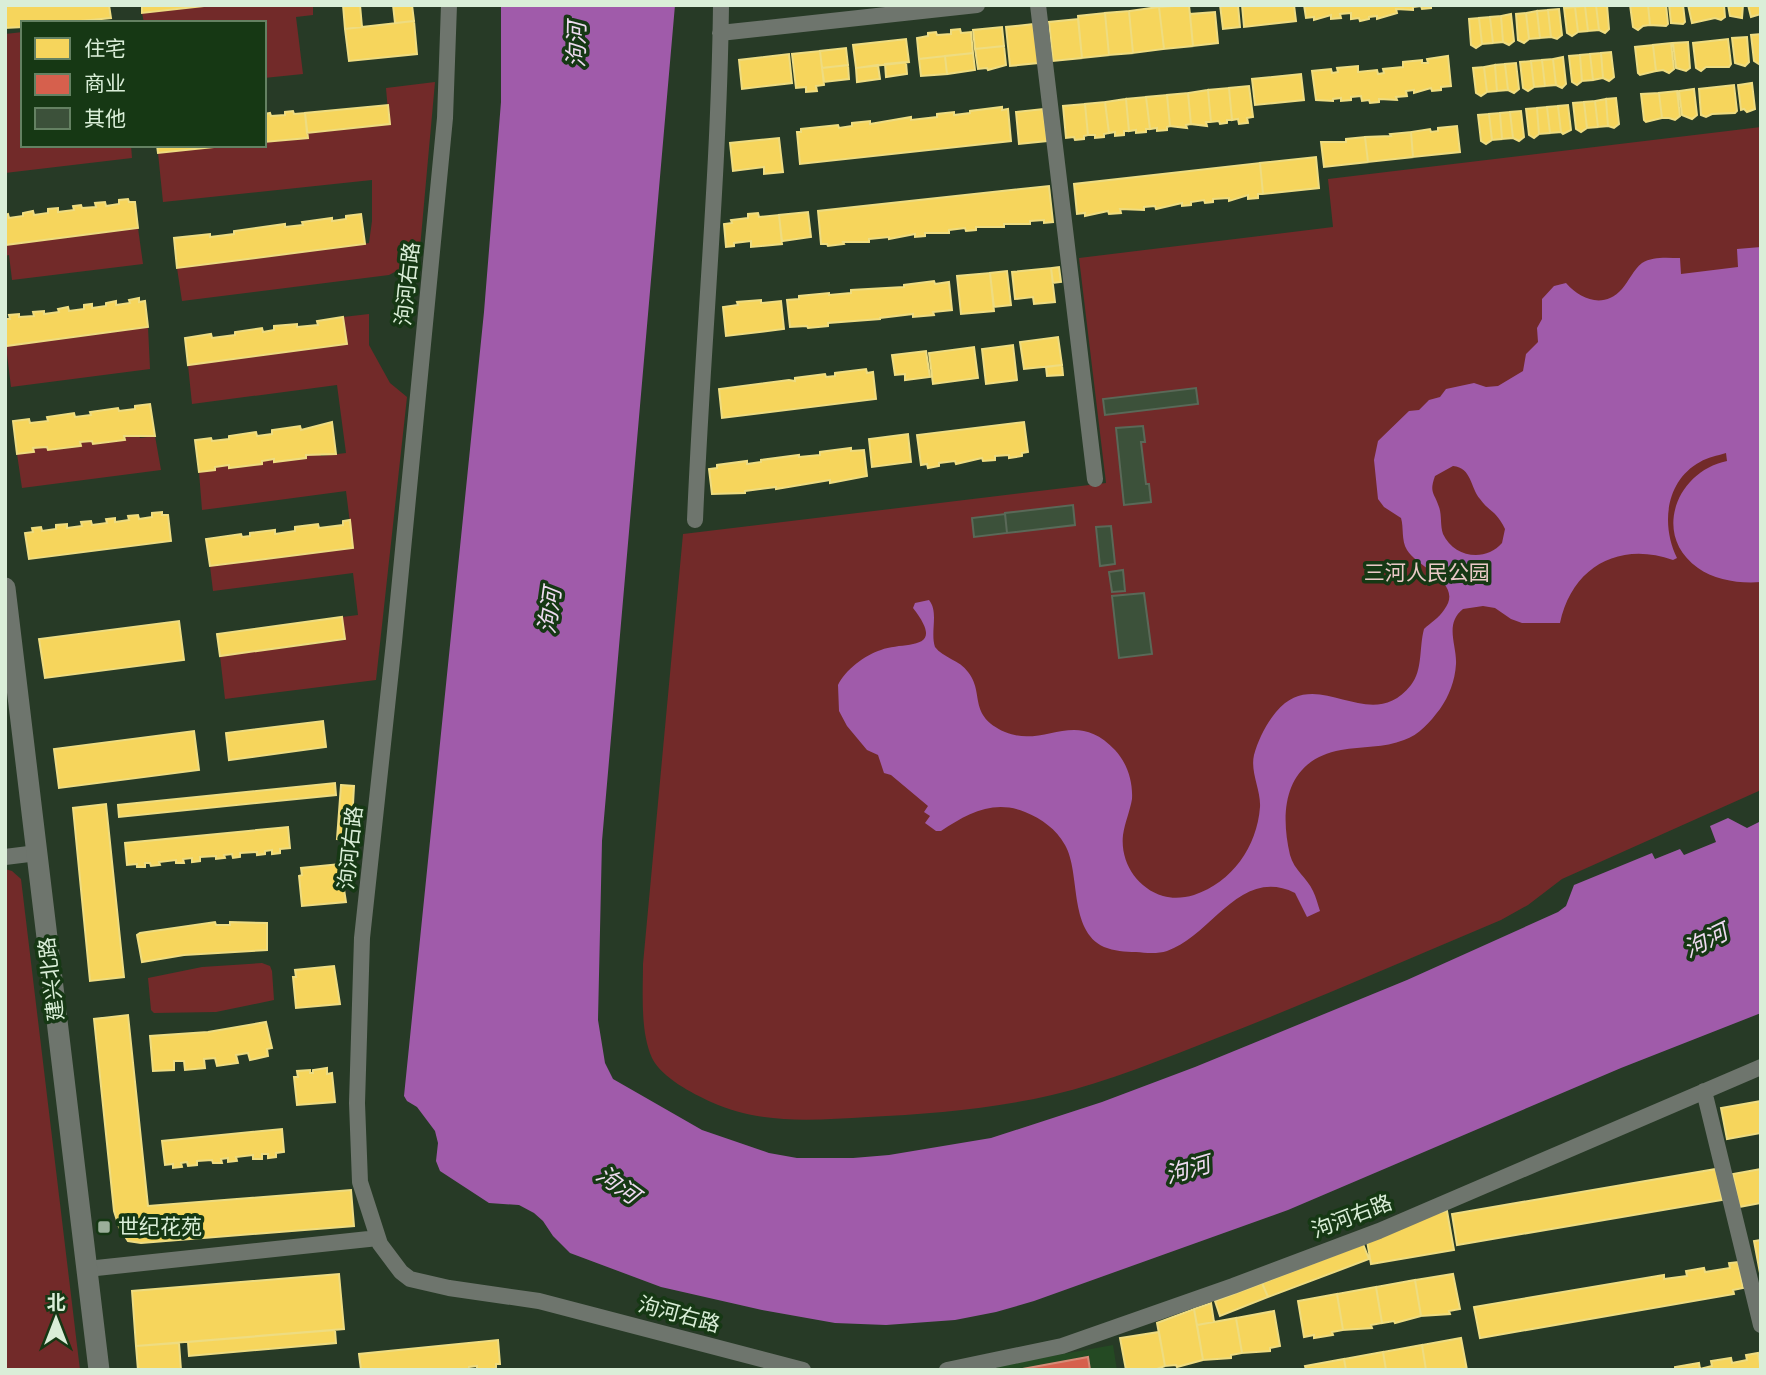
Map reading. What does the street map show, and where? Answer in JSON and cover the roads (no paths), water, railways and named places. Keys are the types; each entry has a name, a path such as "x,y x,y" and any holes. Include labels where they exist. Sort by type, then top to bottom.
{"street":[{"name":"泃河右路","path":"449,5 446,118 362,950 358,1010 360,1182 378,1238 390,1259 410,1279 540,1301 803,1370"},
{"path":"695,520 720,74 720,5"},
{"path":"720,33 977,5"},
{"path":"1038,5 1095,479"},
{"name":"建兴北路","path":"5,588 99,1370"},
{"path":"5,857 37,853"},
{"name":"泃河右路","path":"947,1370 1062,1346 1233,1286 1379,1231 1761,1067"},
{"path":"1704,1091 1761,1325"},
{"path":"87,1269 378,1238"}],"water":[{"name":"泃河","path":"501,5 675,5 602,841 598,1020 605,1063 613,1079 702,1130 769,1153 797,1158 889,1155 991,1138 1102,1102 1195,1067 1407,980 1558,912 1566,906 1574,885 1652,853 1655,859 1680,849 1684,855 1716,842 1710,826 1728,818 1747,828 1761,821 1761,1013 1621,1068 1288,1210 1034,1301 955,1320 886,1325 835,1323 661,1287 570,1253 534,1213 519,1205 489,1203 440,1171 436,1161 438,1143 435,1131 417,1107 404,1096 484,312 501,102"},
{"path":"1761,247 1761,582 1728,580 1704,572 1684,554 1676,539 1673,522 1683,491 1695,477 1709,467 1727,461 1726,453 1703,460 1688,470 1673,492 1668,519 1677,558 1673,560 1634,554 1601,563 1587,573 1575,587 1566,603 1560,623 1522,623 1495,608 1483,606 1463,609 1457,615 1453,628 1456,664 1453,682 1443,704 1428,723 1415,735 1396,743 1323,755 1308,764 1291,789 1286,820 1290,855 1313,891 1320,911 1307,917 1295,893 1276,887 1258,889 1227,906 1198,932 1167,951 1128,952 1104,947 1093,939 1085,928 1080,915 1070,857 1053,829 1025,812 1002,807 981,810 941,831 936,831 925,823 930,816 924,812 928,806 891,775 884,773 878,755 867,750 847,726 839,711 838,685 856,664 881,650 910,645 924,639 926,632 923,622 913,608 915,603 929,600 934,616 935,647 968,672 976,688 981,711 993,725 1020,736 1087,731 1100,738 1119,755 1128,773 1132,792 1123,835 1124,855 1138,880 1154,892 1171,898 1190,896 1208,889 1231,872 1254,836 1260,807 1253,768 1254,755 1263,732 1276,712 1292,699 1309,694 1378,705 1395,699 1415,679 1424,629 1442,613 1449,600 1449,592 1444,584 1407,550 1401,518 1384,507 1378,499 1374,460 1378,441 1409,411 1419,410 1429,400 1440,397 1446,389 1474,383 1486,387 1498,386 1523,371 1526,354 1538,342 1537,328 1542,319 1542,299 1554,286 1566,283 1586,298 1608,299 1622,289 1642,263 1651,259 1680,258 1681,274 1738,267 1737,249","holes":["1453,466 1464,470 1480,499 1499,518 1505,529 1502,543 1488,553 1471,555 1462,552 1448,542 1443,534 1440,510 1432,489 1433,482 1435,476"]}],"place":[{"name":"世纪花苑","path":"104,1227"}],"park label":[{"name":"三河人民公园","path":"1427,573"}]}
